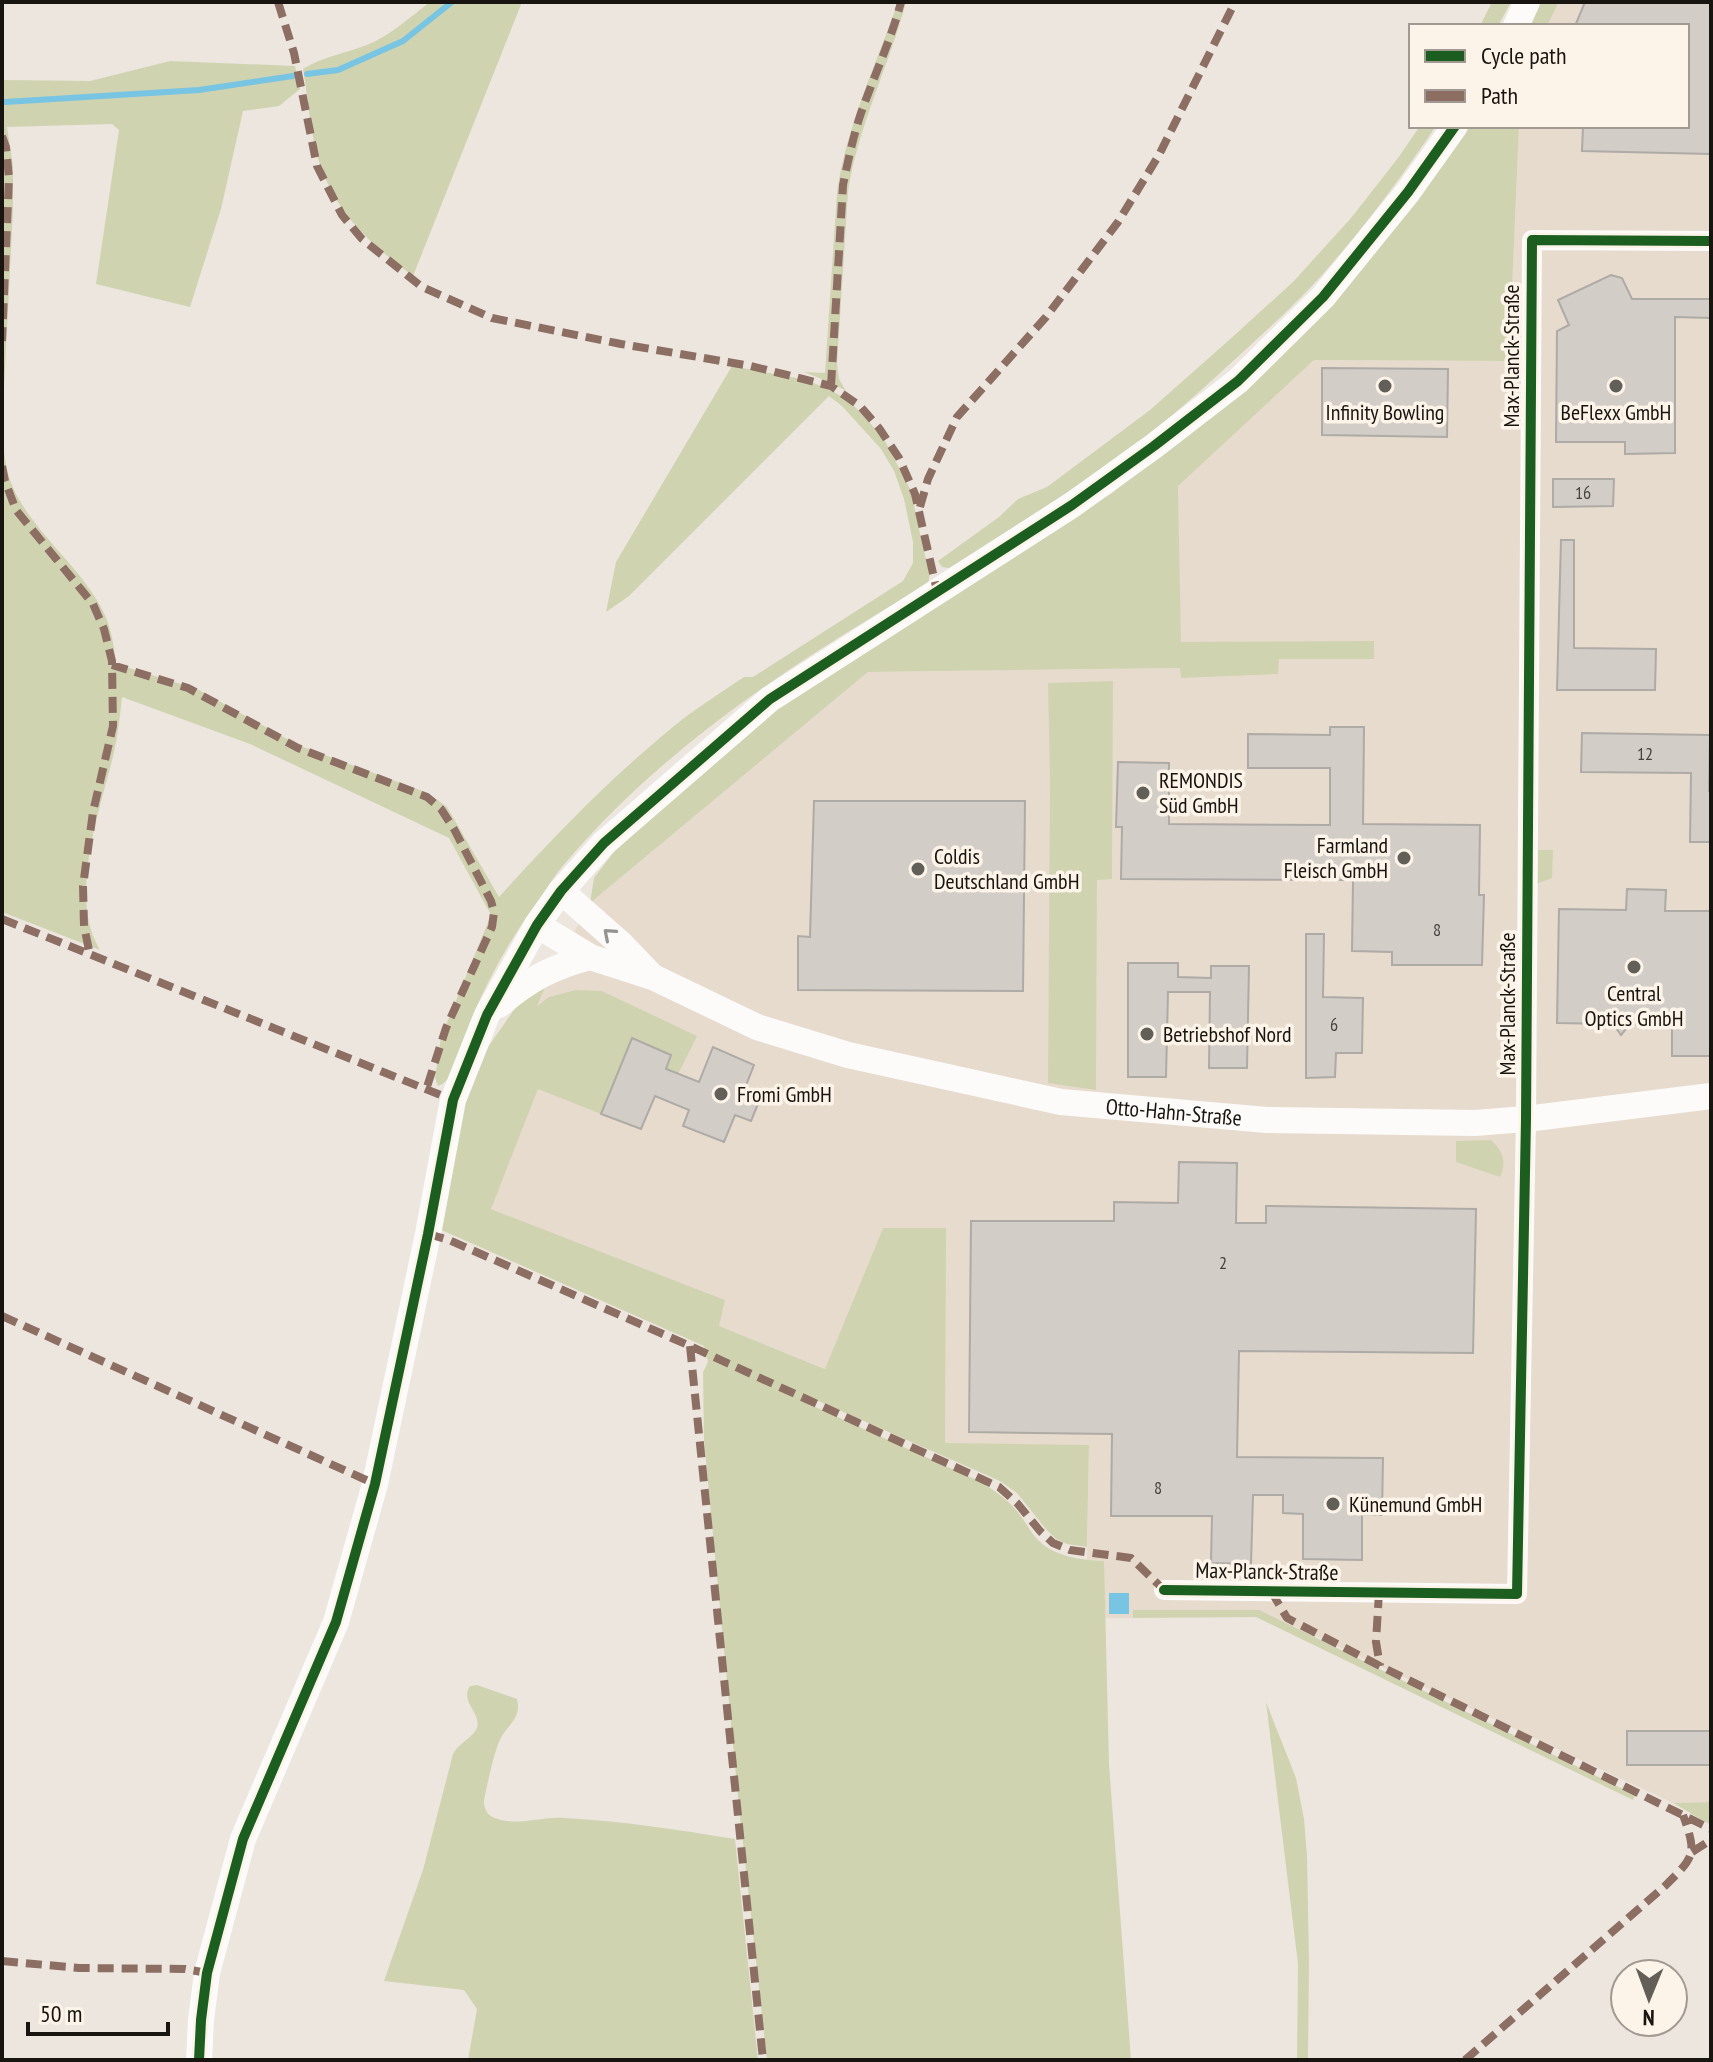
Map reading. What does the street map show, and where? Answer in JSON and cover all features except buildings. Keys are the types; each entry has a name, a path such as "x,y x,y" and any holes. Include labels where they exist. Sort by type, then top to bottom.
{"street":[{"path":"1517,24 1527,2"},
{"path":"199,2060 207,1973 243,1839 336,1622 375,1484 453,1100 487,1015 537,925 561,891 604,843 770,699 1072,505 1238,381 1323,297 1408,192 1454,128"},
{"name":"Max-Planck-Straße","path":"1164,1590 1517,1594 1526,1119 1532,240 1711,241"},
{"path":"561,891 655,978"},
{"path":"537,925 590,957 655,978"},
{"path":"487,1015 523,984 566,963 590,957"},
{"name":"Otto-Hahn-Straße","path":"655,978 757,1027 848,1055 1061,1102 1267,1120 1475,1123 1711,1096"}],"shaded area":[{"path":"1559,2 1711,2 1711,1802 1673,1803 1260,1610 1133,1610 1133,1618 1104,1618 1104,1561 1087,1560 1089,1446 945,1444 883,1228 826,1369 718,1326 725,1300 463,1198 501,1079 551,974 590,903 868,672 1181,668 1178,485 1314,360 1509,361 1519,128 1689,128 1689,24 1548,24"}],"green space":[{"path":"430,2 522,2 413,276 363,234 333,195 317,154 303,69 376,41"},
{"path":"898,2 906,2 866,120 848,192 837,364 839,379 846,391 804,372 825,373 841,168 854,120"},
{"path":"1492,2 1511,2 1499,24 1481,24"},
{"path":"1536,2 1559,2 1548,24 1526,24"},
{"path":"170,61 295,66 300,89 279,106 243,111 221,209 190,307 96,284 119,130 112,124 7,127 13,166 13,210 2,428 2,80 90,81"},
{"path":"1419,128 1435,128 1352,240 1312,286 1175,413 1110,463 1041,509 949,568 942,567 938,561 999,517 1018,499 1047,487 1150,410 1228,341 1293,282 1351,218"},
{"path":"1463,128 1519,128 1509,361 1314,360 1178,486 1181,642 1374,641 1374,659 1279,659 1278,674 1181,678 1180,668 868,672 590,903 594,878 613,853 765,718 842,664 1112,493 1205,420"},
{"path":"732,366 807,380 849,401 866,418 885,441 911,491 930,573 928,584 782,674 690,742 606,819 559,870 504,952 468,1027 454,1069 443,1083 438,1086 435,1078 441,1037 491,915 449,838 250,744 122,697 115,745 95,825 86,879 86,905 100,950 2,912 2,433 8,472 16,494 36,524 83,579 102,609 112,636 116,664 197,689 298,745 428,793 447,807 499,897 590,802 688,715 744,677 753,677 903,581 913,563 913,542 904,499 894,471 881,449 829,396 629,596 606,612 616,562"},
{"path":"1113,681 1112,879 1097,880 1096,1090 1048,1083 1048,683"},
{"path":"1536,850 1553,850 1552,878 1536,884"},
{"path":"551,973 537,1006 549,997 576,990 602,991 697,1036 678,1074 665,1072 671,1055 632,1039 601,1114 538,1089 491,1209 725,1300 719,1326 825,1369 883,1228 946,1228 945,1443 1089,1445 1087,1547 1056,1539 1017,1493 1000,1481 814,1399 811,1405 981,1482 1008,1502 1038,1540 1052,1550 1077,1558 1104,1561 1109,1764 1131,2060 767,2060 704,1440 703,1372 708,1362 704,1346 439,1229 453,1142 479,1060 518,1004"},
{"path":"1491,1140 1503,1157 1500,1177 1456,1162 1456,1141"},
{"path":"1133,1610 1260,1610 1635,1795 1633,1800 1256,1617 1133,1618"},
{"path":"477,1685 517,1699 518,1706 515,1718 499,1742 488,1781 484,1805 492,1817 514,1822 557,1818 608,1821 735,1839 758,2060 468,2060 477,2009 464,1990 384,1981 423,1870 453,1754 478,1724 467,1698 470,1686"},
{"path":"1266,1702 1296,1778 1304,1819 1309,1964 1308,2060 1297,2060 1298,1964"},
{"path":"1711,1802 1711,1825 1673,1803"}],"water":[{"path":"1109,1593 1129,1593 1129,1614 1109,1614"}],"waterway":[{"path":"307,74 338,70 403,41 452,2"},
{"path":"5,102 199,90 293,76"}],"marked path":[{"path":"278,2 294,53 317,166 342,215 362,239 422,287 492,318 751,366 831,386 860,406 899,458 915,494 937,591"},
{"path":"831,386 843,185 858,122 901,2"},
{"path":"920,507 928,479 957,417 1046,317 1118,222 1159,155 1235,2"},
{"path":"2,136 9,178 2,341"},
{"path":"2,466 16,510 93,604 104,629 112,661 113,726 93,812 83,886 84,926 90,955"},
{"path":"112,665 188,688 298,748 427,797 441,809 454,829 494,912 492,927 446,1028 426,1090"},
{"path":"2,919 453,1100"},
{"path":"428,1234 449,1240 690,1346 999,1487 1053,1543 1070,1550 1131,1558 1164,1590"},
{"path":"2,1316 375,1484"},
{"path":"690,1346 763,2060"},
{"path":"1271,1591 1287,1618 1711,1829"},
{"path":"1379,1592 1376,1642 1380,1666"},
{"path":"1465,2060 1683,1867 1691,1854 1683,1815"},
{"path":"1692,1852 1711,1840"},
{"path":"2,1961 79,1968 185,1969 207,1973"}],"cycle path":[{"path":"199,2060 207,1973 243,1839 336,1622 375,1484 453,1100 487,1015 537,925 561,891 604,843 770,699 1072,505 1238,381 1323,297 1408,192 1454,128"},
{"path":"1164,1590 1517,1594 1526,1119 1532,240 1711,241"}],"place":[{"name":"Infinity Bowling","path":"1385,386"},
{"name":"BeFlexx GmbH","path":"1616,386"},
{"name":"REMONDIS Süd GmbH","path":"1143,793"},
{"name":"Farmland Fleisch GmbH","path":"1404,858"},
{"name":"Coldis Deutschland GmbH","path":"918,869"},
{"name":"Central Optics GmbH","path":"1634,967"},
{"name":"Betriebshof Nord","path":"1147,1034"},
{"name":"Fromi GmbH","path":"721,1094"},
{"name":"Künemund GmbH","path":"1333,1504"}]}
